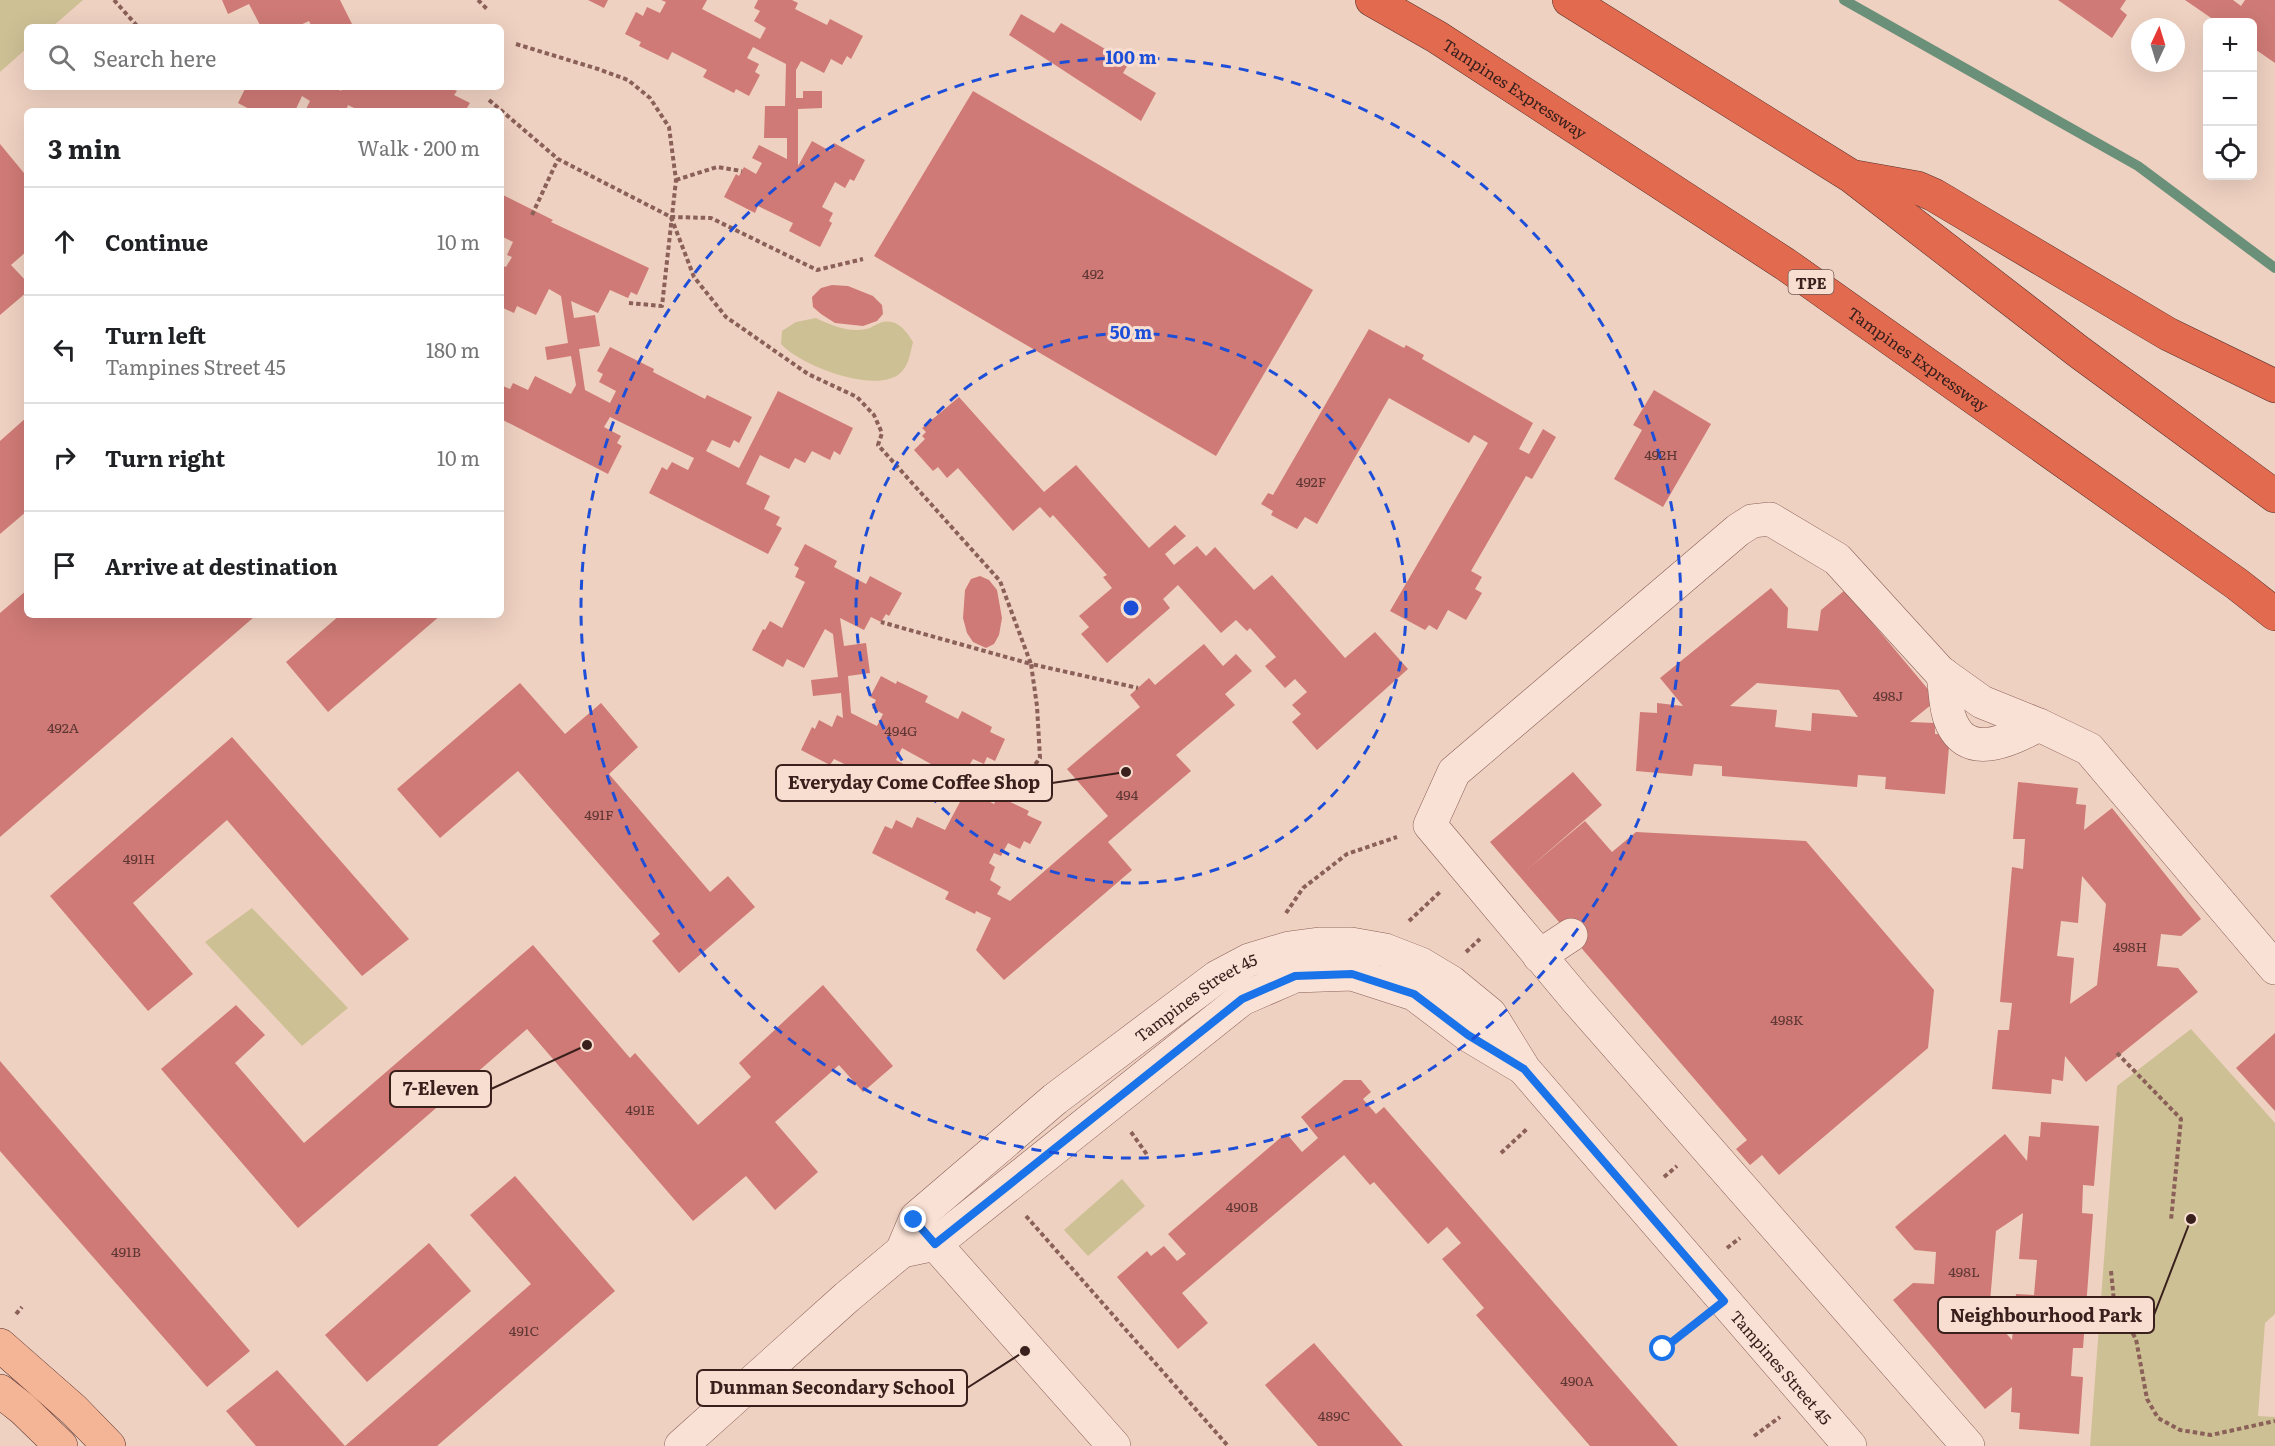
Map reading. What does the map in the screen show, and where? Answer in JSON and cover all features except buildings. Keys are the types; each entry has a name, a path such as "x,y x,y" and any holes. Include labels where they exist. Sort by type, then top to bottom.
{"highway":[{"name":"Tampines Expressway","path":"1372,0 1437,37 1785,264 2237,584 2275,614"},
{"path":"1569,0 1851,176 2079,352 2275,496"},
{"path":"1851,176 1918,188 1934,195 2168,334 2275,386"}],"main road":[{"path":"0,1345 74,1410 109,1446"},
{"path":"0,1390 61,1446"}],"street":[{"path":"1968,1446 1539,956 1430,825 1455,771 1729,538 1752,521 1770,519 1837,559 1943,674 1982,702 2039,724 2090,749 2275,968"},
{"path":"1539,956 1571,935"},
{"name":"Tampines Street 45","path":"681,1446 804,1335 902,1251 914,1220 1055,1099 1217,977 1249,960 1289,948 1319,944 1351,944 1385,950 1421,964 1451,982 1490,1014 1524,1069 1850,1446"},
{"name":"Tampines Street 45","path":"902,1251 935,1244 1242,999 1295,976 1352,974 1414,994 1468,1035 1524,1069"},
{"path":"914,1220 1114,1446"}],"path":[{"path":"114,0 135,24"},
{"path":"478,0 487,9"},
{"path":"516,44 628,80 650,98 669,128 676,180 662,306 629,303"},
{"path":"489,100 498,108"},
{"path":"504,113 558,159 671,217 711,218 818,270 863,259"},
{"path":"532,216 558,159"},
{"path":"676,180 717,167 742,171"},
{"path":"671,217 694,277 726,317 808,375 856,397 874,415 882,433 878,445 1000,581 1030,664 1037,706 1040,758 1008,800"},
{"path":"881,622 1030,664 1137,688"},
{"path":"1283,916 1303,888 1347,854 1430,825"},
{"path":"1410,920 1442,890"},
{"path":"2117,1053 2181,1119 2171,1220"},
{"path":"1502,1153 1525,1131"},
{"path":"1143,1147 1148,1156"},
{"path":"1022,1210 1228,1446"},
{"path":"2111,1270 2114,1301 2136,1339 2147,1399 2158,1418 2180,1430 2211,1435 2275,1421"},
{"path":"1663,1349 1724,1301"}],"shaded area":[{"path":"0,0 83,0 55,24 24,24 24,51 0,72"},
{"path":"816,318 834,326 853,330 868,328 883,322 897,324 913,342 907,364 902,372 886,380 854,379 819,368 790,352 781,344 782,331 796,322"},
{"path":"252,908 348,1008 302,1046 205,942"},
{"path":"2191,1029 2275,1123 2275,1314 2265,1323 2258,1416 2275,1417 2275,1446 2090,1446 2117,1086"},
{"path":"1122,1179 1145,1206 1088,1256 1064,1230"}],"waterway":[{"path":"1844,0 2138,166 2275,268"}],"place":[{"name":"Everyday Come Coffee Shop","path":"1126,772"},
{"name":"7-Eleven","path":"587,1045"},
{"name":"Neighbourhood Park","path":"2191,1219"},
{"name":"Dunman Secondary School","path":"1025,1351"}],"route":[{"path":"914,1220 935,1244 1242,999 1295,976 1352,974 1414,994 1468,1035 1524,1069 1724,1301 1663,1349"}]}
